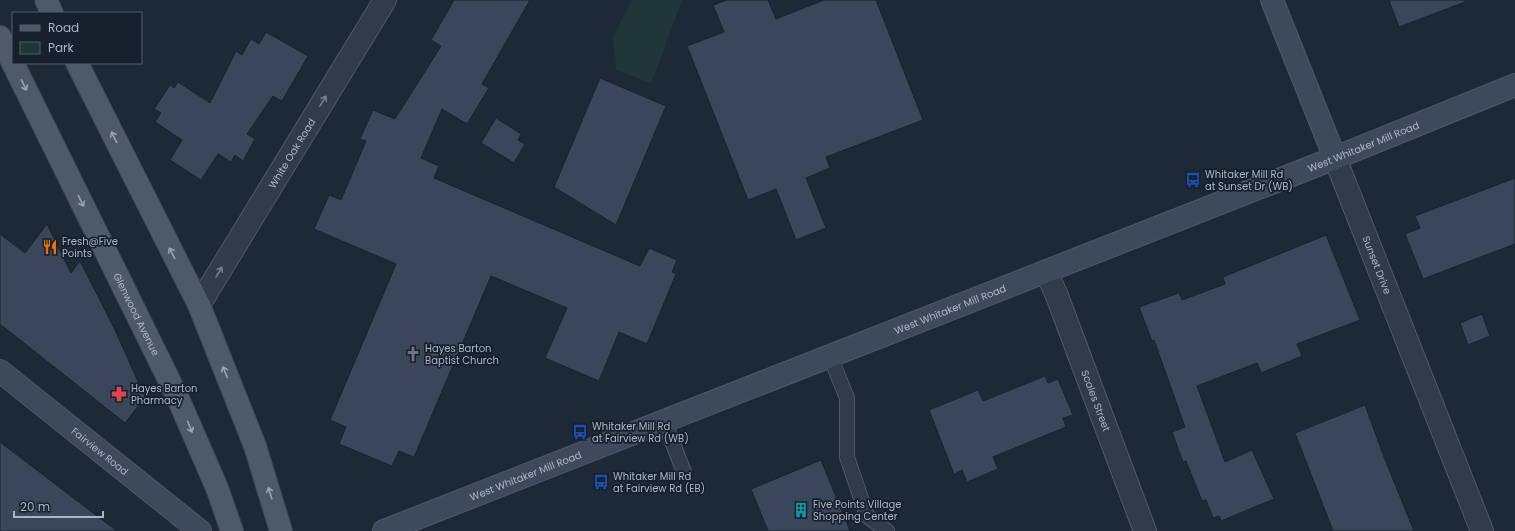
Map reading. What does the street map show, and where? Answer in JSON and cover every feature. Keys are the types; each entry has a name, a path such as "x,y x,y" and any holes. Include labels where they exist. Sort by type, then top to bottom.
{"main road":[{"path":"46,0 52,12"},
{"name":"Sunset Drive","path":"1272,0 1335,158"},
{"name":"Glenwood Avenue","path":"0,37 12,61"},
{"name":"Glenwood Avenue","path":"13,64 177,396 217,488 232,531"},
{"path":"78,64 199,305 255,446 281,531"},
{"name":"West Whitaker Mill Road","path":"384,531 1335,158 1515,85"},
{"name":"Fairview Road","path":"0,371 200,531"}],"street":[{"name":"White Oak Road","path":"199,305 384,0"},
{"name":"Sunset Drive","path":"1335,158 1482,531"},
{"name":"Scales Street","path":"1046,271 1057,296 1145,531"}],"lane":[{"path":"830,356 847,398 847,458 867,516 887,531"},
{"path":"664,421 684,472"}],"green space":[{"path":"632,0 682,0 651,84 616,69 613,37"}],"building":[{"path":"454,0 530,0 482,84 489,88 467,124 442,109 421,158 439,166 434,178 640,266 649,248 677,260 672,272 676,274 647,344 619,332 599,381 545,358 567,308 491,276 414,457 399,451 392,466 339,444 346,427 330,420 396,264 314,229 329,195 341,200 366,141 360,139 373,110 395,119 441,46 431,40"},
{"path":"727,0 768,0 776,19 824,0 876,0 923,120 826,157 830,168 806,178 826,228 796,240 776,189 748,200 687,46 724,32 713,5"},
{"path":"1389,0 1465,0 1465,2 1399,27"},
{"path":"266,32 308,56 282,101 273,96 247,134 255,139 243,161 235,155 231,162 218,154 201,180 170,160 182,140 155,122 161,113 154,109 170,85 174,88 178,82 210,103 236,51 242,55 251,39 259,44"},
{"path":"600,78 666,106 616,225 554,187"},
{"path":"496,118 521,134 518,140 525,144 514,163 481,143"},
{"path":"1515,178 1515,244 1423,279 1405,234 1420,228 1415,216"},
{"path":"47,224 71,273 80,261 115,330 145,397 125,423 0,324 0,234 25,253"},
{"path":"1326,235 1360,320 1297,344 1302,356 1261,373 1257,363 1197,386 1225,462 1252,450 1274,499 1221,521 1219,516 1213,518 1206,500 1202,501 1186,461 1183,462 1172,432 1185,427 1154,340 1152,341 1139,307 1179,293 1182,300 1225,284 1223,277"},
{"path":"1482,314 1490,336 1468,345 1460,323"},
{"path":"1045,376 1048,383 1058,379 1073,415 1063,418 1066,427 993,457 998,469 967,482 962,470 954,474 929,410 978,390 983,401"},
{"path":"1365,405 1414,531 1333,531 1295,433"},
{"path":"0,442 117,531 0,531"},
{"name":"Five Points Village Shopping Center","path":"821,460 850,531 768,531 751,489"}],"place":[{"name":"Whitaker Mill Rd at Sunset Dr (WB)","path":"1193,180"},
{"name":"Fresh@Five Points","path":"50,247"},
{"name":"Hayes Barton Baptist Church","path":"413,354"},
{"name":"Hayes Barton Pharmacy","path":"119,394"},
{"name":"Whitaker Mill Rd at Fairview Rd (WB)","path":"580,432"},
{"name":"Whitaker Mill Rd at Fairview Rd (EB)","path":"601,482"},
{"name":"Five Points Village Shopping Center","path":"801,510"}]}
